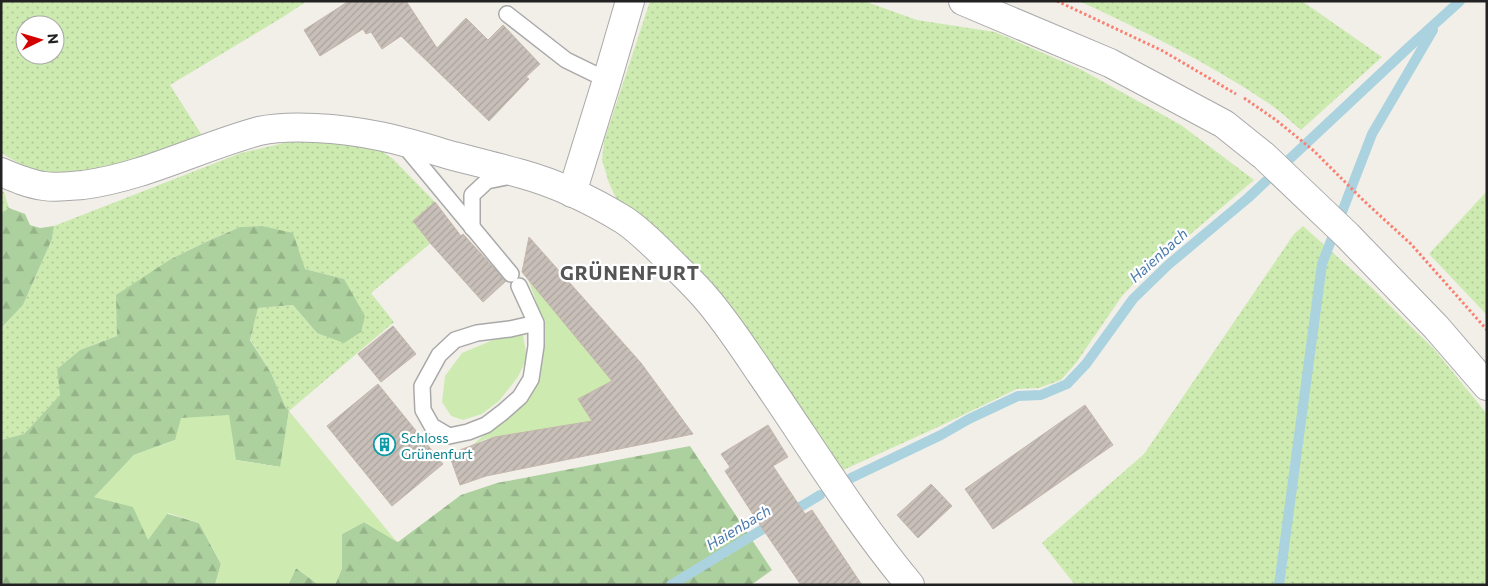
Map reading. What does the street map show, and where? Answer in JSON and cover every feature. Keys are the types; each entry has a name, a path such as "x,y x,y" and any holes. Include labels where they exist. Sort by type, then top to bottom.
{"street":[{"path":"572,193 608,80 630,1"},
{"path":"963,1 1110,63 1224,124 1264,156 1347,236 1436,327 1487,386"},
{"path":"1,172 25,182 67,187 119,178 236,138 269,129 295,127 335,128 373,133 398,139 481,164 522,174 572,193 626,222 657,248 706,298 743,347 904,583"}],"lane":[{"path":"507,14 566,60 608,80"},
{"path":"398,139 515,280 536,322 536,346 531,379 520,397 486,425 468,432 448,436 432,426 423,410 422,386 439,355 455,340 477,333 510,329 536,322"},
{"path":"472,228 472,195 487,181 522,174"}],"path":[{"path":"1288,130 1314,151 1411,244 1487,330"}],"green space":[{"path":"1,1 307,1 170,85 203,137 126,162 87,171 47,172 23,165 1,153"},
{"path":"650,1 864,1 917,20 995,32 1082,70 1181,125 1254,180 1139,278 1122,296 1076,363 1061,380 1039,388 1017,389 841,471 793,396 733,312 691,262 616,198 609,183 602,160 604,141"},
{"path":"1079,1 1302,1 1382,57 1301,130 1272,106 1223,74 1152,36"},
{"path":"324,138 376,147 393,159 435,202 413,221 431,243 371,293 394,322 289,411 271,373 250,339 258,308 293,305 317,333 344,279 305,269 262,226 240,227 171,259 117,336 80,350 57,369 61,394 24,434 1,440 1,328 23,305 52,239 54,226 241,153 293,141"},
{"path":"1,191 4,192 9,208 1,213"},
{"path":"1487,191 1487,315 1429,254"},
{"path":"9,208 25,214 30,225 40,228 54,226 52,239 23,305 1,328 1,213"},
{"path":"262,226 293,233 305,269 344,279 365,316 361,332 344,343 317,333 293,305 258,308 250,340 271,373 289,411 281,467 236,460 175,440 134,455 95,497 199,523 221,564 215,585 1,585 1,440 24,434 60,395 57,369 80,350 117,336 116,295 171,259 208,241 240,227"},
{"path":"1303,226 1369,285 1434,349 1487,414 1487,585 1075,585 1042,543 1144,454 1294,234"},
{"path":"528,279 612,381 578,399 592,421 486,439 472,445 525,402 543,360 542,318"},
{"path":"523,335 527,358 518,377 499,401 482,414 463,420 451,416 442,402 445,376 462,353 493,340"},
{"path":"289,411 397,542 364,522 342,534 342,568 335,585 319,585 296,568 288,585 215,585 221,564 199,523 168,513 148,540 133,507 94,497 134,455 175,440 181,418 229,415 236,460 280,467"},
{"path":"690,446 772,570 751,585 335,585 342,568 342,534 364,522 398,542 461,495 497,483"},
{"path":"296,568 319,585 288,585"}],"building":[{"path":"349,1 406,1 437,48 466,18 488,40 503,25 540,64 526,77 529,79 489,121 401,36 382,49 371,32 366,34 363,29 320,56 304,30"},
{"path":"435,202 461,236 463,234 506,281 483,302 413,221"},
{"path":"529,237 641,363 693,434 486,476 460,485 449,454 495,437 592,421 578,399 612,381 522,272"},
{"path":"393,326 416,354 381,382 358,354"},
{"name":"Schloss Grünenfurt","path":"378,384 443,464 392,506 327,426"},
{"path":"1085,405 1113,445 993,529 965,489"},
{"path":"768,425 788,457 773,466 805,514 812,510 862,585 801,585 725,471 730,467 721,454"},
{"path":"931,484 952,506 918,538 897,515"}],"waterway":[{"name":"Haienbach","path":"851,478 1018,396 1041,395 1067,384 1086,364 1133,299 1168,265 1248,198 1460,1"},
{"path":"1279,585 1322,264 1372,134 1433,30"},
{"name":"Haienbach","path":"790,513 820,495"},
{"name":"Haienbach","path":"671,585 773,523"}],"place":[{"name":"Schloss Grünenfurt","path":"385,445"}],"district":[{"name":"GRÜNENFURT","path":"630,272"}]}
